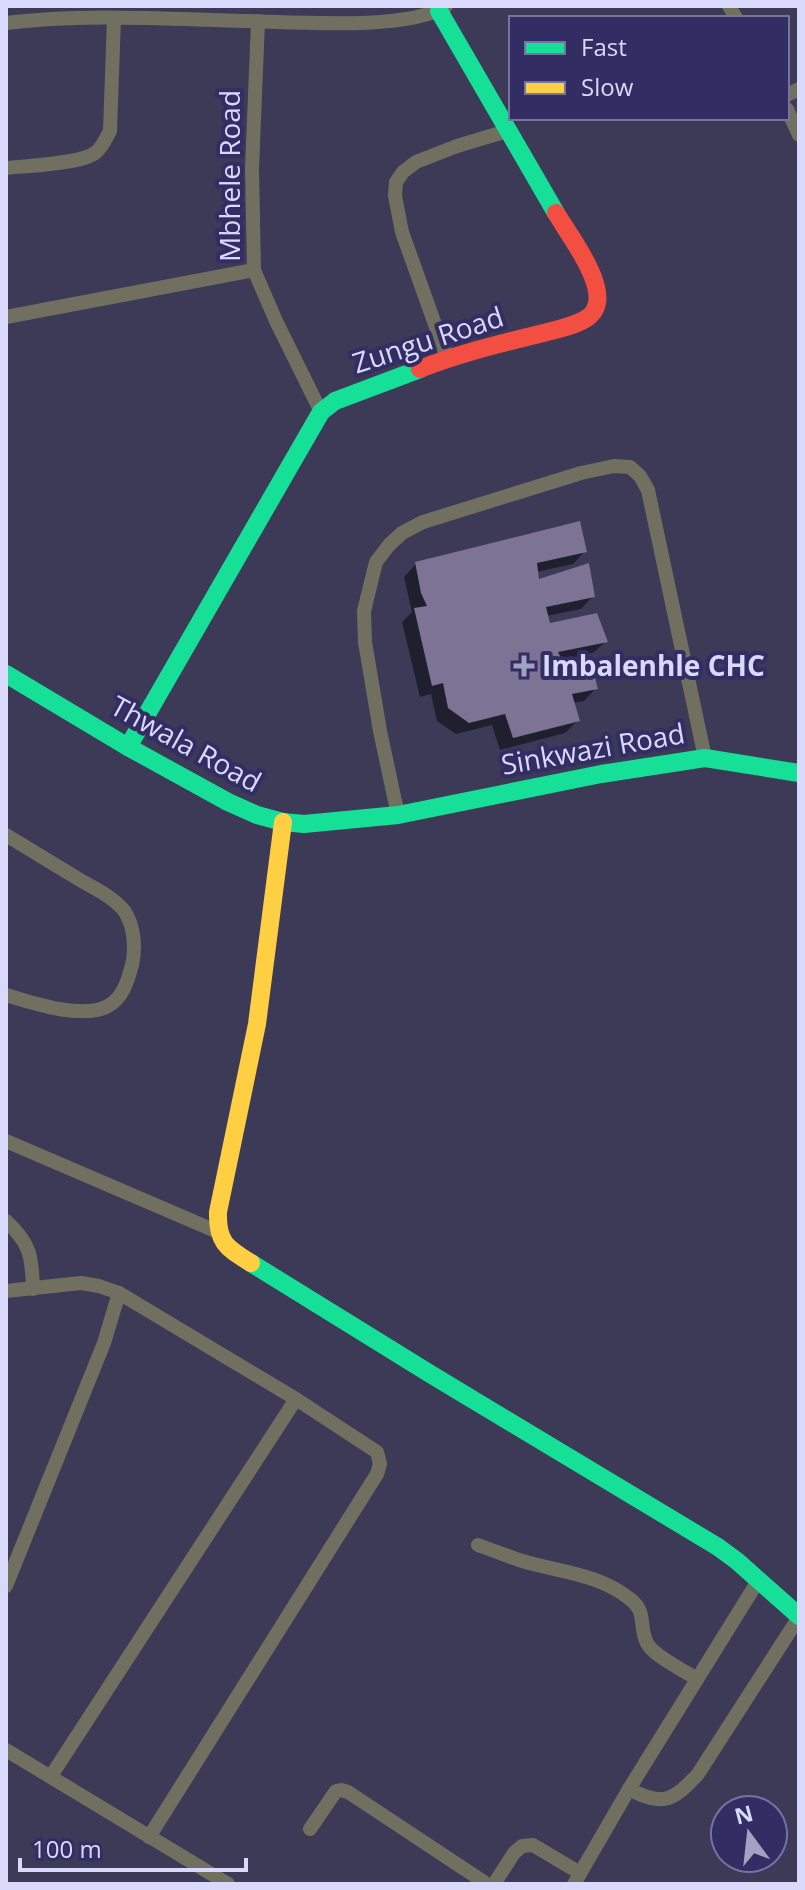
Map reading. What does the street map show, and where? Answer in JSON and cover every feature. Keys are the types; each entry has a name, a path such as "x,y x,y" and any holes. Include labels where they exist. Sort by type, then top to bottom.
{"street":[{"path":"6,23 47,18 114,18 183,13 258,21 337,23 419,18 443,8"},
{"name":"Zungu Road","path":"321,412 335,401 447,358 558,329 587,318 595,310 598,300 596,286 586,263 507,131 443,8"},
{"path":"6,168 77,160 95,153 102,145 110,131 114,18"},
{"name":"Mbhele Road","path":"258,21 252,169 254,270 321,412"},
{"path":"789,113 799,135"},
{"path":"447,358 402,232 395,196 396,182 416,162 507,131"},
{"path":"6,317 254,270"},
{"path":"128,747 321,412"},
{"path":"398,815 365,642 364,611 376,562 402,533 423,522 581,473 614,466 630,467 648,490 705,758"},
{"name":"Thwala Road","path":"9,681 257,815 304,824 398,815"},
{"name":"Sinkwazi Road","path":"398,815 601,774 705,758 799,773"},
{"path":"283,822 257,1024 218,1212 221,1241 227,1248 419,1368 718,1547 799,1616 698,1774 683,1790 660,1800 647,1799 629,1789"},
{"path":"6,835 104,894 123,909 131,925 134,942 127,982 118,998 107,1007 74,1011 6,995"},
{"path":"6,1141 218,1232"},
{"path":"6,1221 26,1243 32,1261 33,1289"},
{"path":"6,1291 81,1283 119,1293 296,1399 377,1452 380,1464 377,1474 149,1837"},
{"path":"6,1586 104,1343 119,1293"},
{"path":"51,1776 296,1399"},
{"path":"478,1545 520,1560 593,1577 613,1587 640,1608 650,1648 697,1679"},
{"path":"494,1884 514,1853 522,1846 533,1845 577,1879 758,1581"},
{"path":"6,1750 228,1884"},
{"path":"310,1829 336,1791 348,1792 487,1884"}],"building":[{"path":"580,521 587,552 537,563 539,579 589,563 595,597 546,607 550,623 597,613 608,642 558,652 564,664 590,659 598,689 572,694 580,721 513,738 505,714 469,723 448,708 443,683 432,686 414,608 427,606 415,562"}],"traffic: fast":[{"path":"439,11 556,213"},
{"path":"128,747 321,412 335,401 420,369"},
{"path":"6,674 228,802 283,822 304,824 398,815 601,774 705,758 799,773"},
{"path":"251,1263 718,1547 799,1616"}],"traffic: slow":[{"path":"251,1263 225,1244 219,1231 218,1212 257,1024 283,822"}],"traffic: jam":[{"path":"420,369 473,351 566,327 592,314 597,303 595,281 556,213"}],"place":[{"name":"Imbalenhle CHC","path":"524,666"}]}
